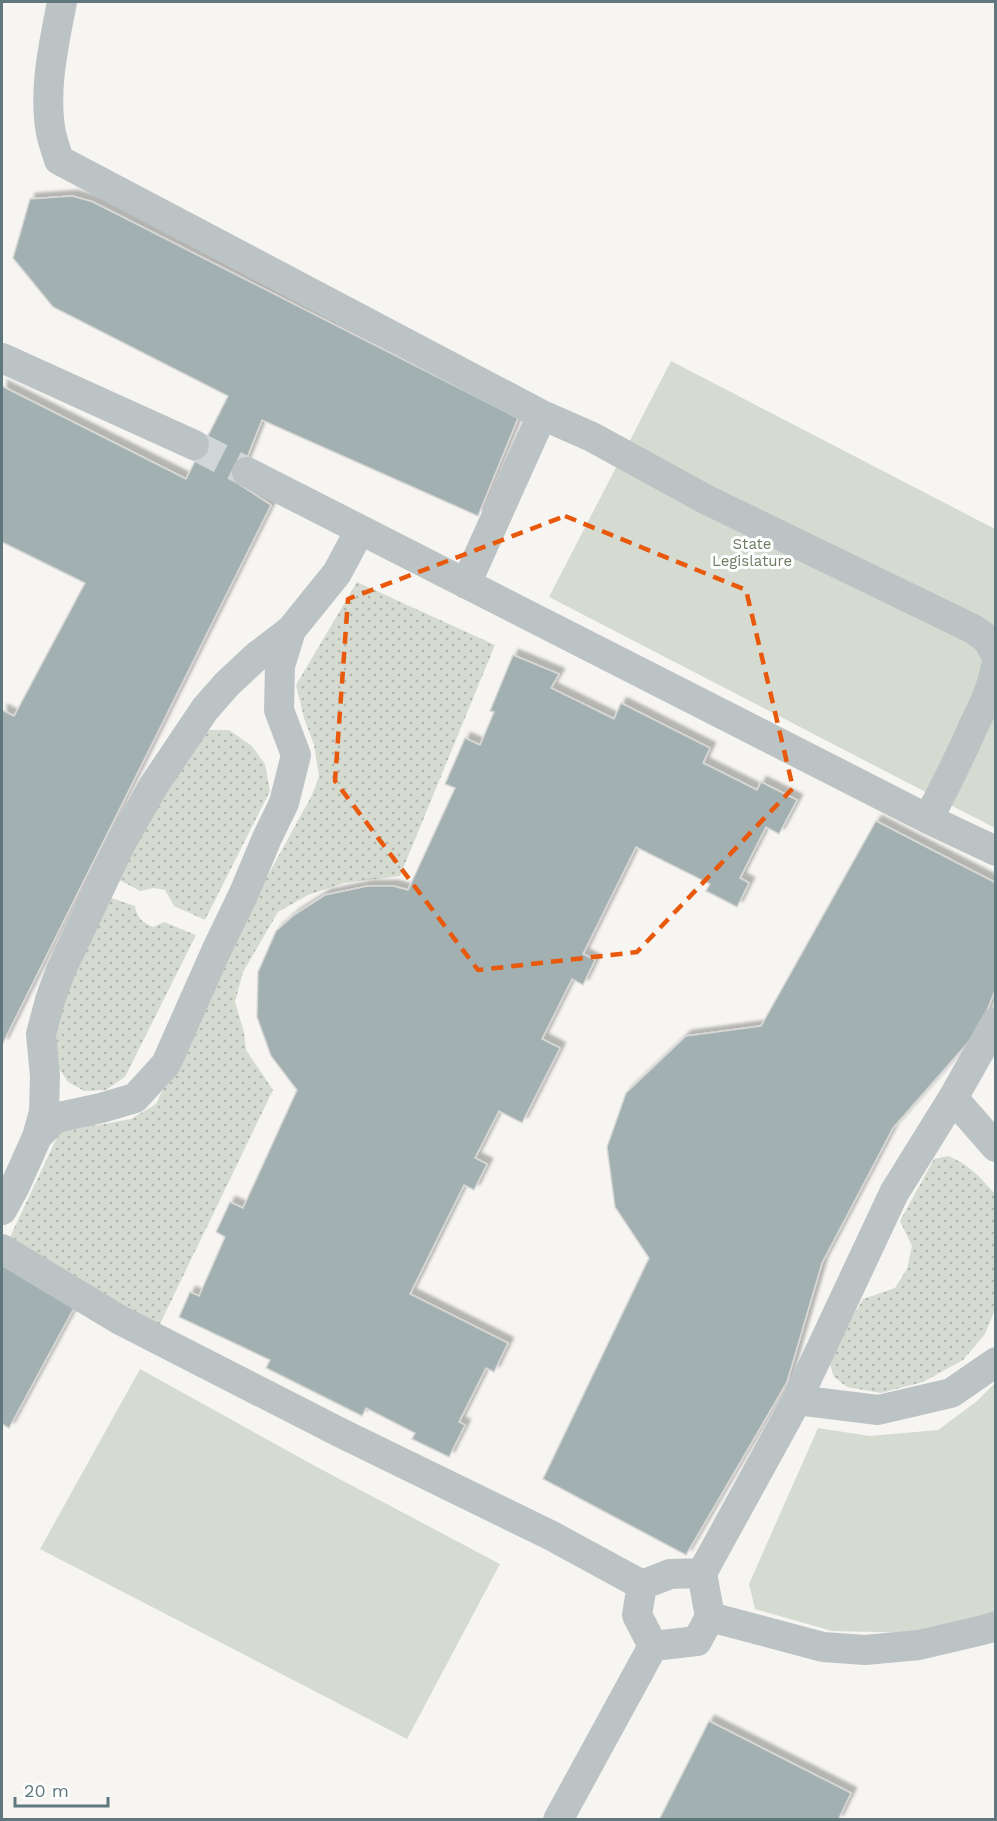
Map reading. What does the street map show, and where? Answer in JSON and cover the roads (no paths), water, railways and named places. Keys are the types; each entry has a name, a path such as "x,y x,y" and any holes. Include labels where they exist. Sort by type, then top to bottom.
{"lane":[{"path":"62,2 52,54 49,104 51,133 59,160 705,499 973,629 987,639 996,655"},
{"path":"2,358 194,445"},
{"path":"466,584 542,415"},
{"path":"247,472 928,819 996,851"},
{"path":"2,1210 37,1137 44,1112 45,1076 41,1034 47,1011 61,970 121,843 154,785 205,709 249,663 291,630 337,573 360,530"},
{"path":"37,1137 55,1118 135,1098 166,1064 284,803 296,755 279,710 280,666 291,630"},
{"path":"928,819 956,766 984,704 993,682 996,666"},
{"path":"653,1646 697,1641 710,1617 702,1573 797,1400 894,1193 953,1098 996,1022"},
{"path":"953,1098 996,1147"},
{"path":"2,1249 120,1320 341,1433 552,1536 642,1585"},
{"path":"797,1400 878,1410 951,1393 996,1362"},
{"path":"642,1585 670,1574 702,1573"},
{"path":"642,1585 637,1615 653,1646"},
{"path":"710,1617 823,1647 865,1650 919,1645 996,1626"},
{"path":"558,1820 653,1646"}],"tunnel":[{"path":"194,445 247,472"}],"park label":[{"name":"State Legislature","path":"752,552"}]}
